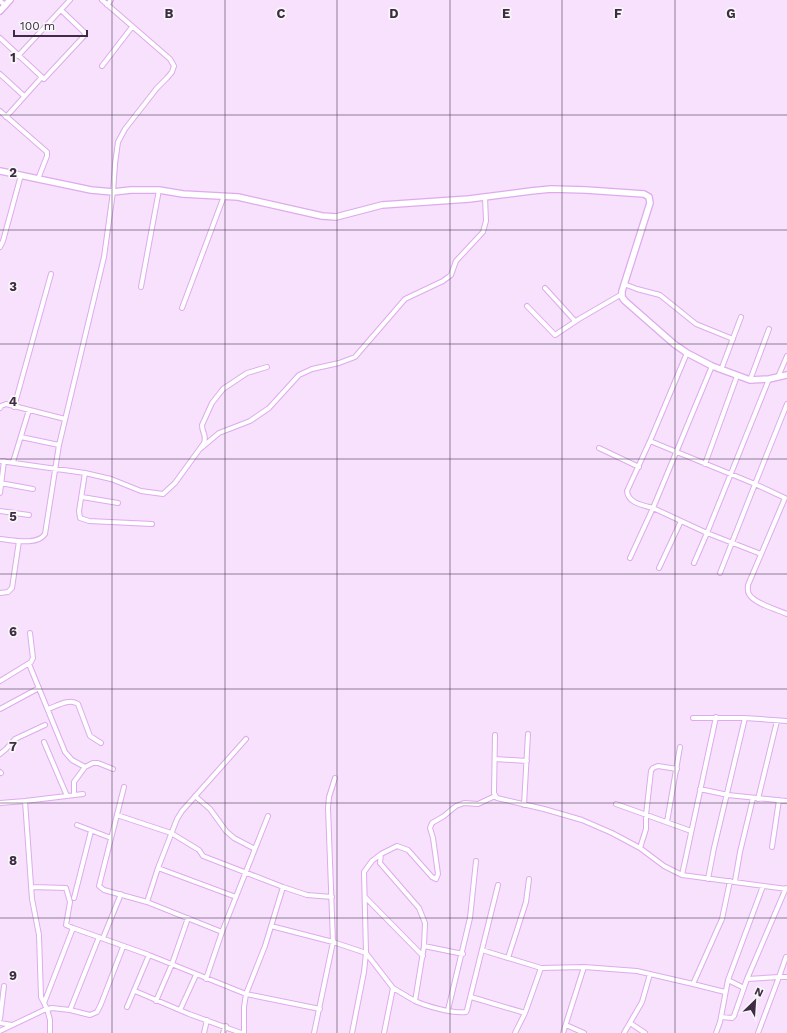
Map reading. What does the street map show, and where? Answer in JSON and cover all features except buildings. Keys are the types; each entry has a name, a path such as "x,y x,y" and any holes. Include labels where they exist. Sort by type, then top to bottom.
{"street":[{"path":"0,11 10,0"},
{"path":"18,56 70,0"},
{"path":"0,539 19,541 36,540 45,534 59,445 104,257 118,142 121,135 157,88 169,75 174,66 170,59 102,0"},
{"path":"107,5 111,0"},
{"path":"0,1 5,6"},
{"path":"6,117 41,78 44,79 86,35 61,10"},
{"path":"102,66 132,27"},
{"path":"0,38 41,78"},
{"path":"0,74 24,96"},
{"path":"0,111 47,152 47,156 38,179"},
{"path":"0,171 71,186 113,192 131,190 159,190 183,194 252,199 322,216 336,217 382,205 469,200 551,189 644,194 649,198 650,203 624,284 622,297 625,301 674,344 687,353 712,366 750,380 769,379 787,375"},
{"path":"0,247 21,175"},
{"path":"141,287 159,190"},
{"path":"182,308 224,196"},
{"path":"200,449 219,433 250,421 269,408 299,375 312,369 339,363 355,357 405,300 443,281 451,275 456,261 482,232 486,221 485,197"},
{"path":"14,406 51,274"},
{"path":"624,284 660,295 696,324 733,340"},
{"path":"545,288 576,321"},
{"path":"527,306 555,335 622,294"},
{"path":"721,370 741,317"},
{"path":"750,380 769,329"},
{"path":"687,353 627,491 628,497 631,501 653,508 707,533 761,554"},
{"path":"778,377 787,356"},
{"path":"630,558 677,452 712,366"},
{"path":"0,493 2,461 85,473 112,479 141,491 163,494 175,483 200,449 206,438 202,425 212,403 219,393 247,373 267,367"},
{"path":"705,464 737,376"},
{"path":"694,563 769,379"},
{"path":"0,408 6,404 65,420"},
{"path":"720,573 787,404"},
{"path":"13,462 29,410"},
{"path":"21,437 59,445"},
{"path":"650,441 755,484 786,499 748,585 748,594 753,599 787,614"},
{"path":"599,448 639,466"},
{"path":"85,473 79,516 86,520 152,524"},
{"path":"1,484 34,488"},
{"path":"82,497 118,502"},
{"path":"0,511 29,515"},
{"path":"659,568 681,521"},
{"path":"0,593 8,592 12,588 19,541"},
{"path":"0,681 29,664 33,658 30,633"},
{"path":"29,664 65,752 72,760 85,767"},
{"path":"0,709 39,688"},
{"path":"48,709 70,701 76,702 90,736 101,743"},
{"path":"682,875 716,717"},
{"path":"693,718 716,717 787,721"},
{"path":"708,879 745,718"},
{"path":"758,799 777,721"},
{"path":"0,754 16,739 45,725"},
{"path":"524,805 528,734"},
{"path":"495,735 494,794 501,800 544,809 582,820 612,833 640,848 664,866 682,875 786,889 747,979 734,1016 729,1019 720,1017"},
{"path":"147,902 158,868 177,819 182,811 246,739"},
{"path":"44,742 67,796"},
{"path":"668,822 680,748"},
{"path":"495,759 527,761"},
{"path":"74,795 74,782 85,767 93,763 98,763 113,769"},
{"path":"640,848 646,829 646,814 651,771 653,768 658,766 677,769"},
{"path":"314,1033 333,942 328,808 329,797 335,778"},
{"path":"124,787 99,886 104,890 147,902 222,932"},
{"path":"700,789 728,795 787,801"},
{"path":"0,802 25,801 84,794"},
{"path":"195,796 210,809 230,834 255,849"},
{"path":"352,1033 364,972 366,953 364,872 372,861 381,854 398,846 404,848 432,877 436,878 438,874 433,838 430,828 432,822 444,816 456,806 464,803 478,804 495,796"},
{"path":"693,984 722,919 753,798"},
{"path":"772,846 779,800"},
{"path":"25,801 32,887 39,935 41,997 47,1009 50,1020 50,1033"},
{"path":"616,804 691,830"},
{"path":"117,815 171,833 199,850 204,856 269,882 308,895 332,897"},
{"path":"206,978 222,932 268,816"},
{"path":"77,825 111,838"},
{"path":"74,898 91,830"},
{"path":"381,854 380,863 419,908 426,923 424,946 415,1000"},
{"path":"448,1010 470,918 476,861"},
{"path":"158,868 236,897"},
{"path":"508,958 526,902 529,879"},
{"path":"271,926 333,942 366,953 393,988 426,1006 466,1012 468,1010 498,885"},
{"path":"716,1033 728,980 763,886"},
{"path":"32,887 66,888 70,902 66,925 73,928 149,955 246,994 320,1009"},
{"path":"135,991 156,1001 242,1033 246,994 265,946 283,887"},
{"path":"70,1010 121,894"},
{"path":"365,897 422,956"},
{"path":"156,1001 172,964 188,918"},
{"path":"44,1003 73,928"},
{"path":"424,946 462,954"},
{"path":"0,1032 47,1009 52,1008 70,1010 90,1015 98,1010 123,947"},
{"path":"482,950 541,968 584,967 650,974 725,992"},
{"path":"127,1007 149,955"},
{"path":"758,1033 786,957"},
{"path":"564,1033 584,967"},
{"path":"515,1033 525,1013 541,968"},
{"path":"624,1033 642,1002 650,974"},
{"path":"180,1010 196,975"},
{"path":"747,979 787,977"},
{"path":"728,980 744,988"},
{"path":"0,1019 4,986"},
{"path":"384,1033 393,988"},
{"path":"471,997 525,1013"},
{"path":"204,1033 207,1020"},
{"path":"0,1023 13,1025"},
{"path":"630,1023 645,1033"},
{"path":"566,1025 584,1033"},
{"path":"223,1033 226,1026"}]}
